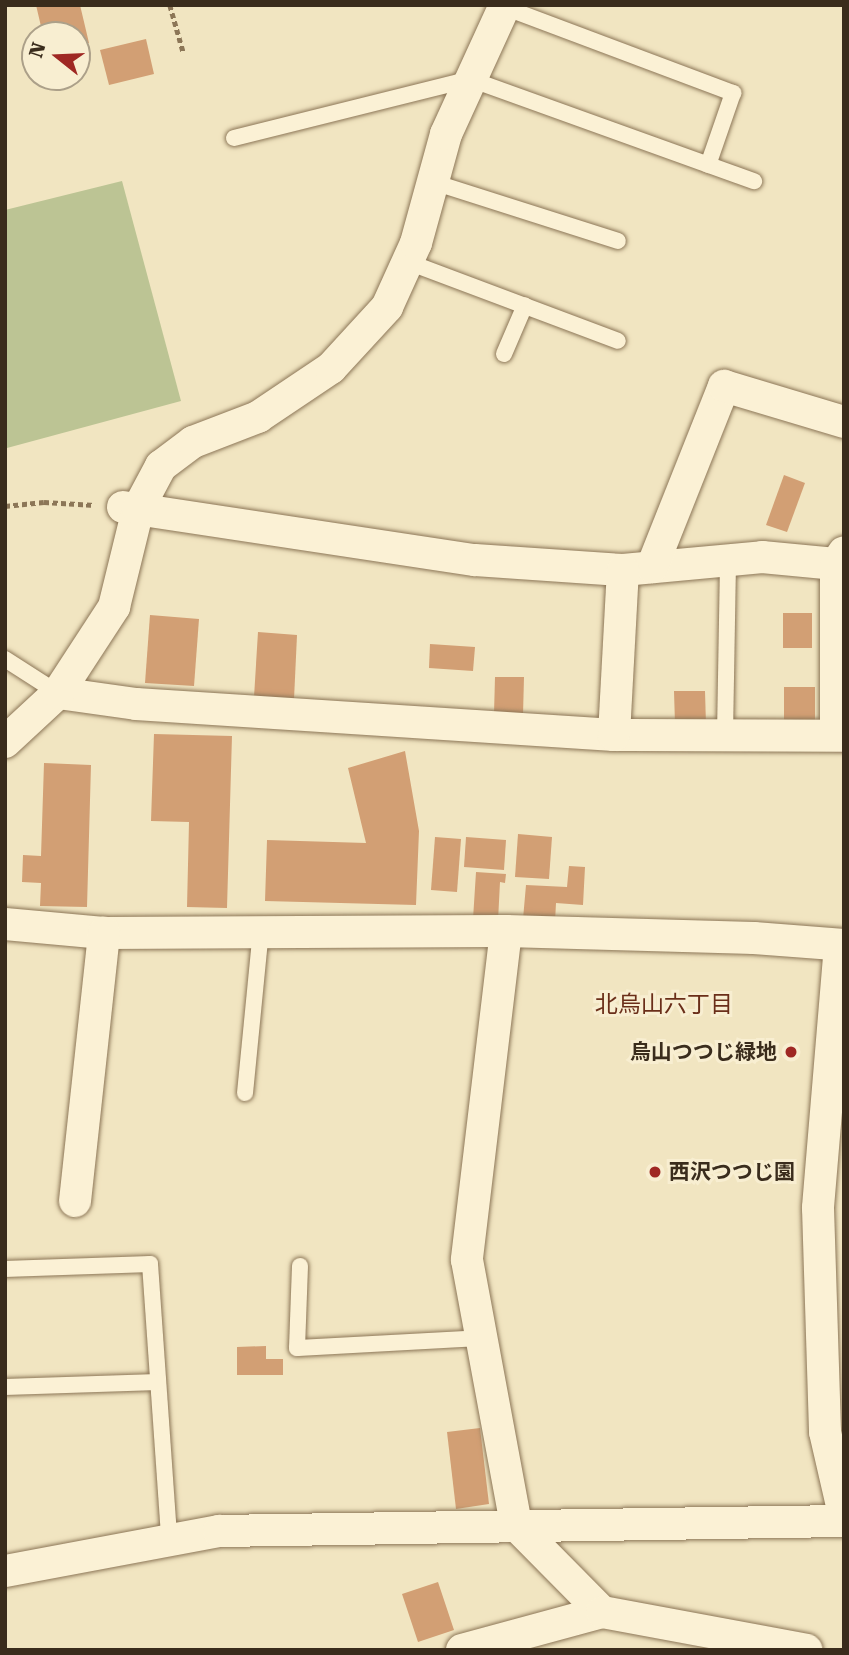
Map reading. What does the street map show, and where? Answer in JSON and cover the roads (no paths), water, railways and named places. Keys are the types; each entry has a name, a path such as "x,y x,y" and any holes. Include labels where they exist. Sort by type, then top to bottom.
{"street":[{"path":"5,742 58,693 114,607 131,508 161,466 193,442 258,417 331,368 387,307 416,243 446,135 505,6"},
{"path":"614,735 637,569 724,386 844,422"},
{"path":"58,693 136,704 614,735 840,735 841,560 762,557 637,569 475,559 131,508"},
{"path":"5,925 104,933 506,931 754,939 842,945 825,1432 844,1514"},
{"path":"506,931 467,1260 516,1525 602,1612"},
{"path":"75,1201 104,933"},
{"path":"5,1571 169,1538 219,1531 844,1521"},
{"path":"462,1650 602,1612 807,1650"}],"lane":[{"path":"505,6 733,93 708,165"},
{"path":"234,138 470,79 754,181"},
{"path":"433,182 618,241"},
{"path":"408,262 618,341"},
{"path":"504,354 525,306"},
{"path":"725,735 728,561"},
{"path":"5,659 58,693"},
{"path":"245,1093 261,931"},
{"path":"5,1269 150,1264 169,1538"},
{"path":"300,1266 297,1348 481,1338"},
{"path":"5,1387 158,1382"}],"place":[{"name":"烏山つつじ緑地","path":"791,1052"},
{"name":"西沢つつじ園","path":"655,1172"}],"district":[{"name":"北烏山六丁目","path":"664,1005"}]}
